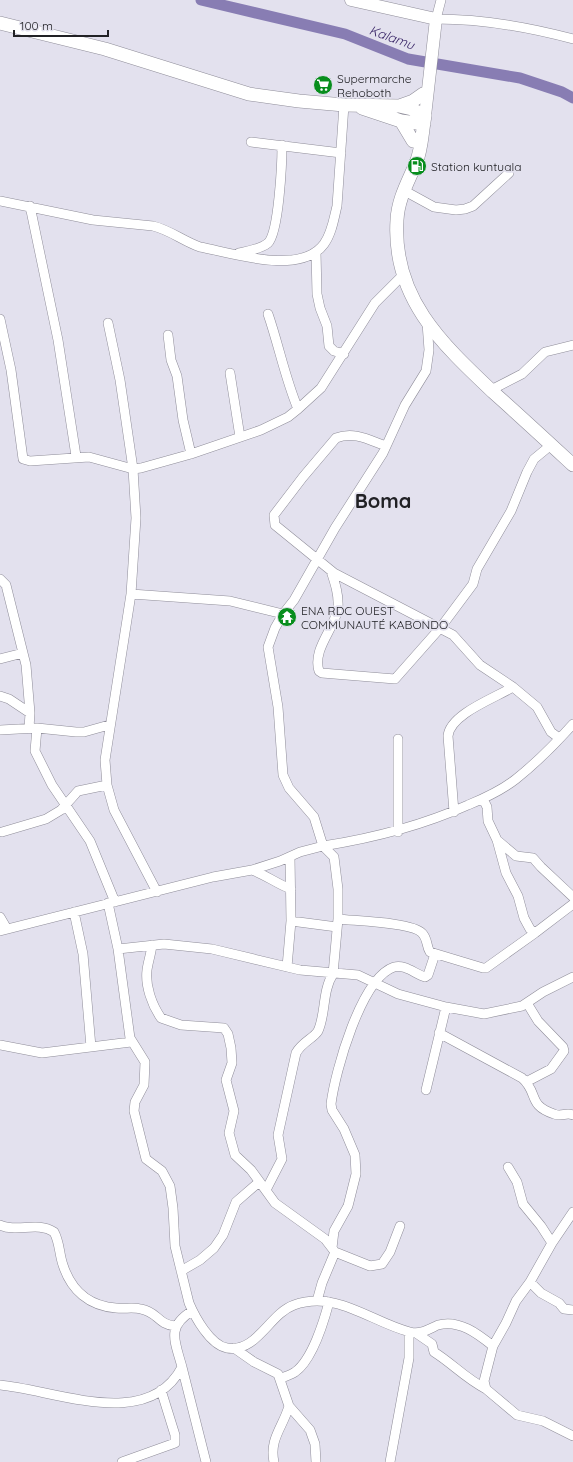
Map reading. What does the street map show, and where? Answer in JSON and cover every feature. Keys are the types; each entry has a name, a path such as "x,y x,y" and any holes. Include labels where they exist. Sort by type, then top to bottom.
{"highway":[{"path":"0,23 113,52 249,94 299,102 398,106 413,101 427,85"},
{"path":"357,105 401,122 420,119"},
{"path":"398,106 420,119"},
{"path":"410,175 413,141 420,119"},
{"path":"420,119 417,162 403,190 397,219 397,252 402,276 415,305 427,323 443,342 465,366 573,465"},
{"path":"401,122 413,141"}],"main road":[{"path":"351,0 436,19 427,85 420,119"}],"street":[{"path":"441,0 436,19 485,21 538,30 573,39"},
{"path":"0,201 93,220 153,226 161,228 195,245 237,254 286,261 297,260 316,252 325,243 334,219 337,206 344,105"},
{"path":"251,142 341,153"},
{"path":"237,254 262,247 272,237 281,183 282,145"},
{"path":"403,190 434,207 456,210 465,209 473,206 509,173"},
{"path":"30,206 58,340 76,456"},
{"path":"316,252 317,294 320,308 327,326 329,346 334,351 344,354"},
{"path":"0,318 4,364 23,459 30,461 76,456 89,457 133,469 149,467 261,430 298,409 321,388 375,303 402,276"},
{"path":"268,314 277,338 287,379 298,409"},
{"path":"108,323 120,380 133,469 136,518 131,594 109,725 105,760 107,785 114,810 158,892"},
{"path":"266,1190 282,1159 278,1135 296,1053 301,1044 318,1030 328,981 332,974 337,923 338,889 335,860 331,852 323,846 314,817 289,788 284,775 278,707 268,647 275,628 283,614 294,600 334,528 376,465 405,405 426,372 429,350 427,323"},
{"path":"168,335 171,360 177,376 183,420 191,454"},
{"path":"429,350 443,342"},
{"path":"491,390 522,374 544,352 573,345"},
{"path":"230,373 240,437"},
{"path":"386,446 355,434 344,435 336,438 302,477 274,515 275,525 331,571 384,600 441,627 453,635 480,665 513,687 537,707 551,732 559,738"},
{"path":"331,571 337,588 338,608 318,656 318,668 322,673 395,679 441,627 473,584 477,569 511,512 527,472 534,459 551,445"},
{"path":"0,579 6,585 23,653 35,751 52,785 90,841 112,902 131,1042 142,1058 145,1068 144,1085 134,1106 146,1159 162,1171 170,1186 175,1246 192,1311 213,1339 226,1348 243,1347 288,1308 304,1303 329,1302 362,1312 413,1333 432,1344 434,1352 446,1358 464,1376 486,1389 520,1417 544,1421 573,1436"},
{"path":"131,594 236,601 283,614"},
{"path":"0,659 23,653"},
{"path":"454,812 448,736 450,726 472,710 513,687"},
{"path":"0,696 9,699 30,713"},
{"path":"0,730 33,728 84,732 109,725"},
{"path":"0,917 4,930 213,877 252,870 300,852 323,846 398,832 454,812 483,798 516,779 559,738 572,729"},
{"path":"398,739 398,832"},
{"path":"2,832 46,819 66,806 78,791 107,785"},
{"path":"483,798 487,806 488,821 498,840 506,873 518,896 524,918 530,929 536,933"},
{"path":"498,840 516,856 531,856 534,858 541,867 573,897"},
{"path":"335,860 349,842"},
{"path":"287,968 291,921 290,857"},
{"path":"252,870 291,889"},
{"path":"291,921 391,924 417,929 425,937 429,951 478,967 486,968 536,933 573,904"},
{"path":"74,912 83,954 91,1047"},
{"path":"118,949 177,944 212,949 287,968 332,974 358,975 398,994 446,1007 484,1014 513,1009 527,1003 543,992 573,977"},
{"path":"152,945 147,972 147,983 152,1000 161,1018 181,1025 224,1028 228,1034 232,1061 226,1080 234,1111 229,1137 236,1157 251,1170 282,1210 325,1239 334,1250 370,1266 382,1264 390,1252 400,1226"},
{"path":"317,1302 334,1250 334,1232 348,1206 356,1174 355,1155 344,1129 332,1110 331,1100 344,1048 353,1023 373,983 385,972 395,967 409,969 419,975 427,976 435,954"},
{"path":"526,1082 551,1069 564,1051 563,1047 538,1021 527,1003"},
{"path":"426,1090 446,1007"},
{"path":"440,1033 526,1082 539,1107 555,1115 573,1115"},
{"path":"0,1044 42,1053 131,1042"},
{"path":"508,1167 517,1182 523,1204 542,1226 552,1243"},
{"path":"181,1271 200,1260 214,1248 223,1235 236,1202 259,1182"},
{"path":"486,1389 484,1381 493,1346 516,1301 530,1282 552,1243 573,1212"},
{"path":"0,1225 12,1228 43,1228 54,1232 59,1244 65,1272 75,1290 88,1300 111,1308 146,1310 166,1325 175,1326 192,1311"},
{"path":"530,1282 541,1293 559,1303 564,1309 573,1310"},
{"path":"281,1378 296,1372 311,1351 319,1336 329,1302"},
{"path":"413,1333 440,1325 453,1324 467,1328 493,1346"},
{"path":"175,1326 175,1339 206,1462"},
{"path":"390,1462 413,1333"},
{"path":"234,1348 254,1362 273,1370 281,1378 289,1406 310,1430 314,1444 316,1462"},
{"path":"0,1384 32,1389 76,1400 112,1403 140,1401 161,1390 178,1375 182,1366"},
{"path":"122,1462 175,1443 175,1435 161,1390"},
{"path":"274,1462 272,1448 274,1438 289,1406"}],"waterway":[{"name":"Kalamu","path":"201,0 345,34 408,59 520,78 562,92 573,98"}],"place":[{"name":"Supermarche Rehoboth","path":"323,85"},
{"name":"Station kuntuala","path":"417,166"},
{"name":"ENA RDC OUEST COMMUNAUTÉ KABONDO","path":"287,617"}],"district":[{"name":"Boma","path":"383,500"}]}
